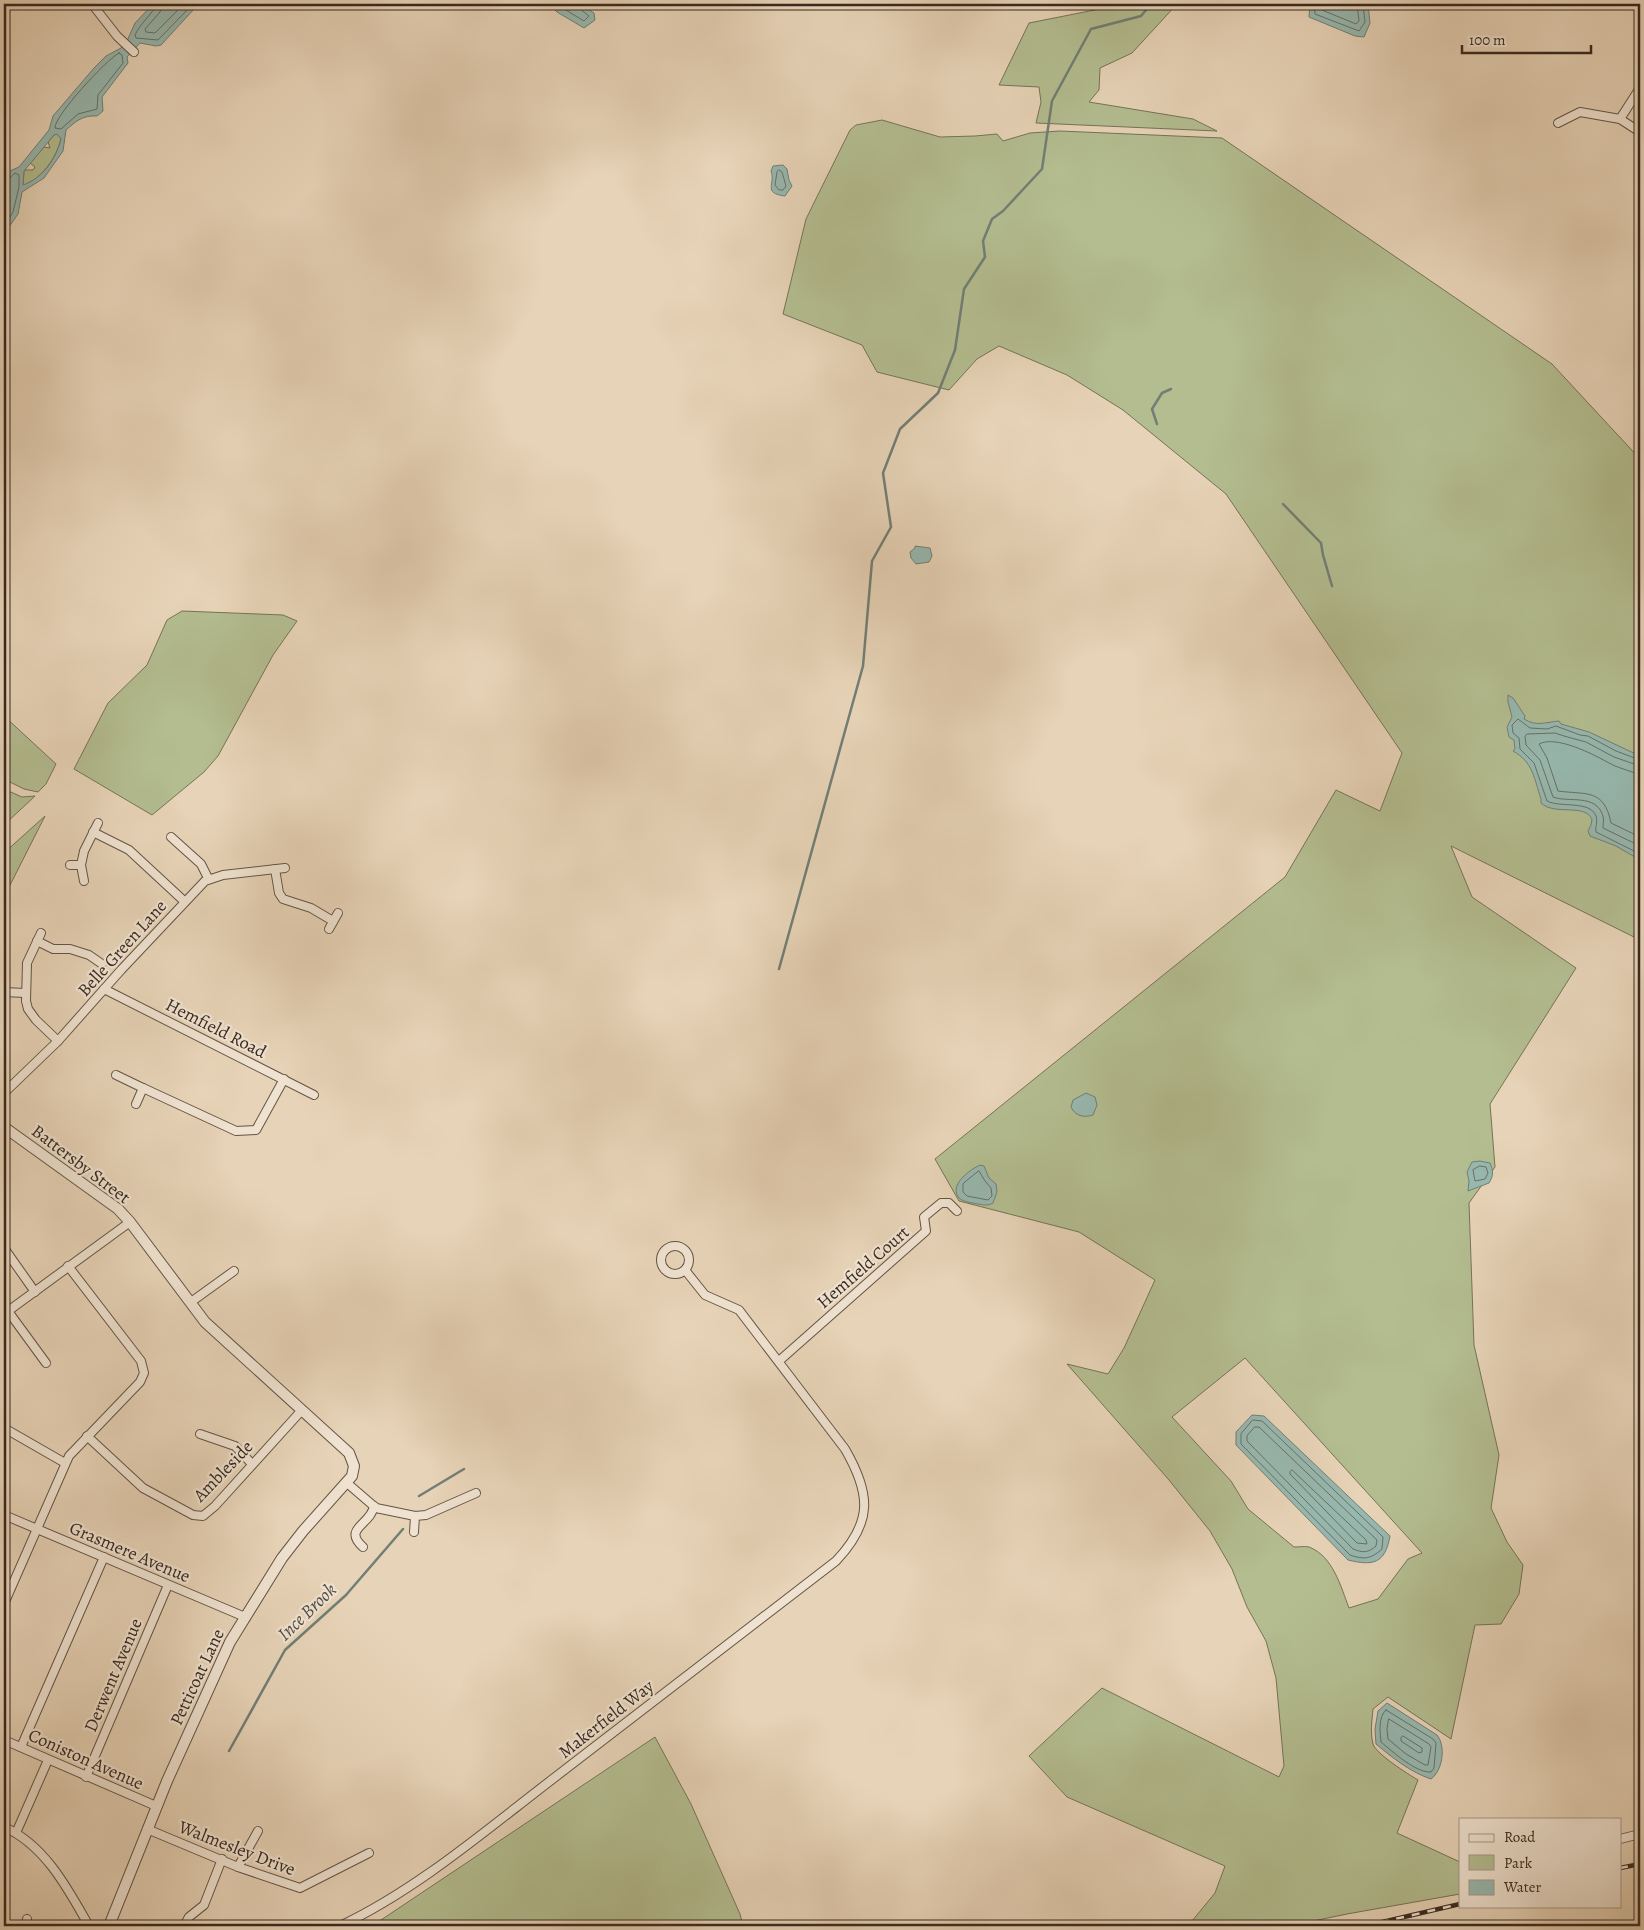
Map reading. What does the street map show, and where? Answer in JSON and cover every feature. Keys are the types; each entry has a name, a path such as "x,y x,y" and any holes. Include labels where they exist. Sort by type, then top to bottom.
{"street":[{"path":"92,4 118,37 134,52"},
{"path":"1620,119 1640,88"},
{"path":"1558,123 1580,112 1620,119 1640,132"},
{"path":"84,881 81,865 84,851 98,823"},
{"path":"93,832 129,850 184,901"},
{"path":"172,837 201,864 208,878 285,868"},
{"path":"70,865 81,865"},
{"path":"275,869 279,893 283,899 311,908 333,921"},
{"name":"Belle Green Lane","path":"4,1092 58,1041 184,901 208,878"},
{"path":"329,929 338,913"},
{"path":"41,933 26,963 25,993 28,1009 32,1015 58,1041"},
{"path":"37,941 53,949 70,949 88,954 102,964"},
{"name":"Hemfield Road","path":"104,989 284,1079 314,1096"},
{"path":"4,992 25,993"},
{"path":"116,1075 236,1131 256,1130 284,1079"},
{"path":"136,1104 144,1088"},
{"name":"Battersby Street","path":"4,1127 118,1209 130,1222 205,1322 349,1454 354,1466"},
{"name":"Hemfield Court","path":"779,1361 926,1231 924,1216 941,1203 948,1203 957,1211"},
{"path":"46,1363 6,1312 130,1222"},
{"path":"4,1248 35,1292"},
{"path":"4,1604 65,1463 76,1447 140,1382 144,1369 141,1361 68,1266"},
{"path":"191,1302 234,1270"},
{"name":"Makerfield Way","path":"340,1926 388,1900 426,1875 836,1561 848,1548 860,1530 864,1510 864,1490 857,1469 849,1456 739,1310 705,1295 685,1270"},
{"name":"Ambleside","path":"87,1436 143,1488 193,1515 203,1516 215,1506 302,1410"},
{"path":"4,1428 65,1463"},
{"path":"200,1434 235,1446 252,1464"},
{"name":"Petticoat Lane","path":"109,1926 156,1806 230,1642 282,1558 303,1531 347,1483 354,1471 354,1466"},
{"path":"347,1483 374,1506 415,1516 426,1515 476,1493"},
{"path":"363,1547 356,1541 356,1529 373,1513 374,1506"},
{"name":"Grasmere Avenue","path":"4,1515 245,1617"},
{"path":"414,1532 415,1516"},
{"path":"21,1747 104,1557"},
{"name":"Derwent Avenue","path":"86,1777 168,1585"},
{"name":"Coniston Avenue","path":"4,1740 156,1806"},
{"path":"16,1833 48,1760"},
{"path":"4,1827 16,1833 61,1878 89,1926"},
{"name":"Walmesley Drive","path":"147,1829 238,1866 300,1888 370,1853"},
{"path":"238,1866 258,1831"},
{"path":"1622,1838 1640,1834"},
{"path":"184,1926 189,1918 204,1905 222,1859"}],"green space":[{"path":"1125,4 1177,4 1132,53 1100,68 1099,90 1089,102 1193,119 1217,131 1036,123 1041,102 1039,87 999,85 1029,23"},
{"path":"882,120 940,137 997,134 1003,141 1030,133 1060,131 1222,138 1552,364 1640,459 1640,940 1451,846 1472,897 1576,968 1490,1104 1495,1167 1469,1203 1474,1345 1499,1455 1491,1508 1507,1542 1523,1565 1519,1594 1501,1624 1475,1625 1451,1739 1388,1697 1373,1709 1372,1735 1375,1748 1393,1764 1418,1780 1397,1833 1459,1862 1459,1894 1289,1926 1188,1926 1215,1893 1225,1866 1067,1797 1029,1756 1102,1688 1279,1777 1284,1766 1276,1678 1266,1641 1247,1607 1232,1569 1210,1531 1169,1480 1067,1364 1108,1374 1124,1348 1155,1280 1079,1232 959,1201 935,1159 1285,877 1336,790 1380,811 1402,753 1226,494 1123,410 1067,375 999,346 977,359 949,390 877,372 862,345 783,314 806,219 850,130 856,125","holes":["1245,1358 1422,1553 1408,1559 1378,1599 1349,1608 1335,1573 1324,1557 1309,1547 1294,1547 1248,1509 1231,1481 1172,1417"]},
{"path":"58,133 61,139 52,161 42,173 23,186 24,170 33,170 35,167 30,163 44,147 50,148 48,142"},
{"path":"182,611 283,615 297,621 273,655 218,756 204,772 152,815 74,769 108,703 147,665 167,620"},
{"path":"4,716 56,764 46,784 38,792 24,789 4,779"},
{"path":"4,789 22,797 35,796 4,825"},
{"path":"45,816 4,897 4,853"},
{"path":"655,1737 691,1804 740,1914 743,1926 372,1926"}],"water":[{"path":"153,4 194,4 195,8 161,45 140,43 127,57 128,63 102,97 103,111 97,116 88,116 80,119 66,130 63,151 44,178 22,192 18,214 4,234 4,177 10,171 19,167 49,130 53,116 94,68 106,56 121,48 127,41 135,23","holes":["57,134 61,139 56,154 48,167 37,178 23,185 24,171 54,135"]},
{"path":"549,4 580,4 594,13 595,20 584,28 557,12"},
{"path":"1310,4 1368,4 1370,23 1364,37 1355,36 1309,17"},
{"path":"783,165 787,169 792,186 785,196 774,193 771,187 771,171 773,166"},
{"path":"915,546 930,548 932,556 929,562 916,564 911,558 910,552"},
{"path":"1508,695 1513,698 1525,716 1524,719 1528,721 1542,723 1559,721 1561,724 1589,732 1640,756 1640,860 1616,846 1590,836 1588,831 1592,819 1588,814 1576,810 1554,809 1541,803 1529,765 1520,755 1513,751 1515,749 1514,740 1509,737 1507,727 1512,717"},
{"path":"1086,1093 1095,1097 1097,1105 1093,1115 1083,1116 1077,1114 1071,1107 1073,1100"},
{"path":"1472,1162 1490,1163 1492,1178 1489,1183 1468,1191 1469,1181 1467,1172"},
{"path":"980,1165 984,1166 989,1178 996,1184 997,1192 993,1203 989,1205 965,1201 959,1198 956,1193 958,1183 962,1178"},
{"path":"1252,1415 1264,1416 1390,1536 1385,1552 1381,1557 1376,1561 1364,1563 1348,1560 1236,1445 1236,1432"},
{"path":"1387,1703 1437,1735 1440,1740 1442,1745 1441,1764 1431,1779 1409,1769 1376,1744 1375,1729 1378,1711"}],"waterway":[{"path":"779,969 863,666 872,561 891,527 883,473 900,429 938,393 955,350 964,289 985,257 983,241 992,219 1003,211 1042,169 1052,101 1091,29 1141,16 1151,4"},
{"path":"1157,424 1152,409 1162,393 1171,389"},
{"path":"1283,504 1321,543 1332,586"},
{"name":"Ince Brook","path":"419,1496 464,1469"},
{"name":"Ince Brook","path":"229,1751 285,1650 346,1595 403,1529"}],"railway":[{"path":"1622,1868 1640,1864"},
{"path":"1365,1926 1459,1904"}]}
